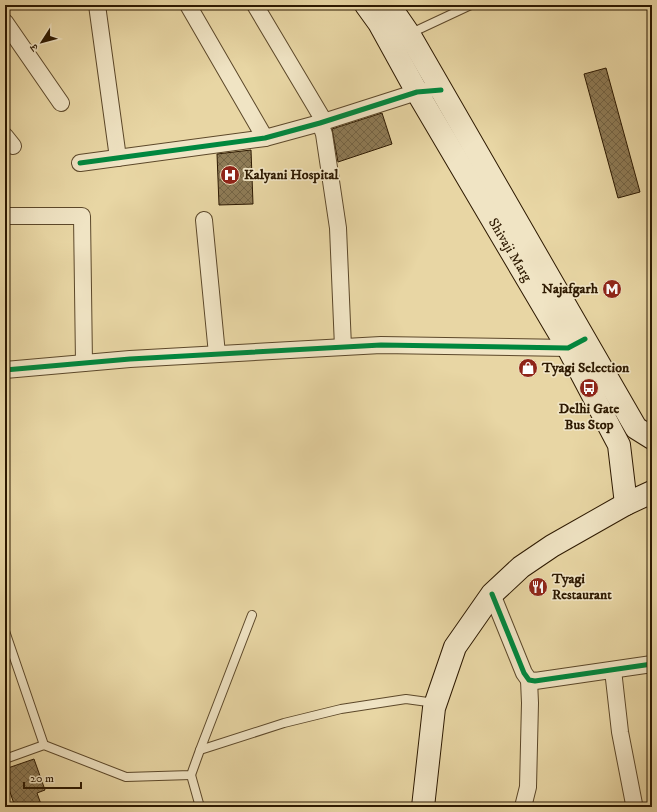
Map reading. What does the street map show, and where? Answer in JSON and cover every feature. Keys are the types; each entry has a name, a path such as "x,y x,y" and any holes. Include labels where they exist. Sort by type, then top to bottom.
{"main road":[{"name":"Shivaji Marg","path":"366,5 379,23 417,92 576,343 636,428 652,438"},
{"name":"Shivaji Marg","path":"389,5 409,34 441,90 576,343 619,445 626,504"},
{"path":"423,807 434,708 454,647 492,594 521,566 552,546 626,504 652,492"}],"street":[{"path":"97,5 118,158"},
{"path":"188,5 264,138"},
{"path":"256,5 322,122 338,228 343,347"},
{"path":"5,22 61,103"},
{"path":"80,163 264,138 322,122 417,92 441,90"},
{"path":"5,216 82,216 84,363"},
{"path":"204,220 217,354"},
{"path":"5,370 130,359 381,345 576,343"},
{"path":"492,594 524,673 529,680 530,703 528,787 523,807"},
{"path":"529,680 535,681 652,664"},
{"path":"613,670 620,732 634,804"}],"lane":[{"path":"409,34 471,5"},
{"path":"200,807 191,775 252,615"},
{"path":"5,631 44,745"},
{"path":"200,750 284,724 342,709 406,699 436,703"},
{"path":"5,760 44,745 126,777 191,775"}],"building":[{"path":"606,68 640,192 618,198 584,74"},
{"path":"382,113 392,144 338,162 332,129"},
{"path":"251,150 253,204 219,205 217,154"},
{"path":"34,759 45,790 37,793 42,807 15,807 5,777 5,769"}],"cycle path":[{"path":"80,163 265,138 320,123 417,92 441,90"},
{"path":"5,370 130,359 381,345 568,348 585,339"},
{"path":"492,594 524,673 529,680 535,681 652,664"}],"place":[{"name":"Kalyani Hospital","path":"230,175"},
{"name":"Najafgarh","path":"612,289"},
{"name":"Tyagi Selection","path":"528,368"},
{"name":"Delhi Gate Bus Stop","path":"589,388"},
{"name":"Tyagi Restaurant","path":"538,587"}]}
